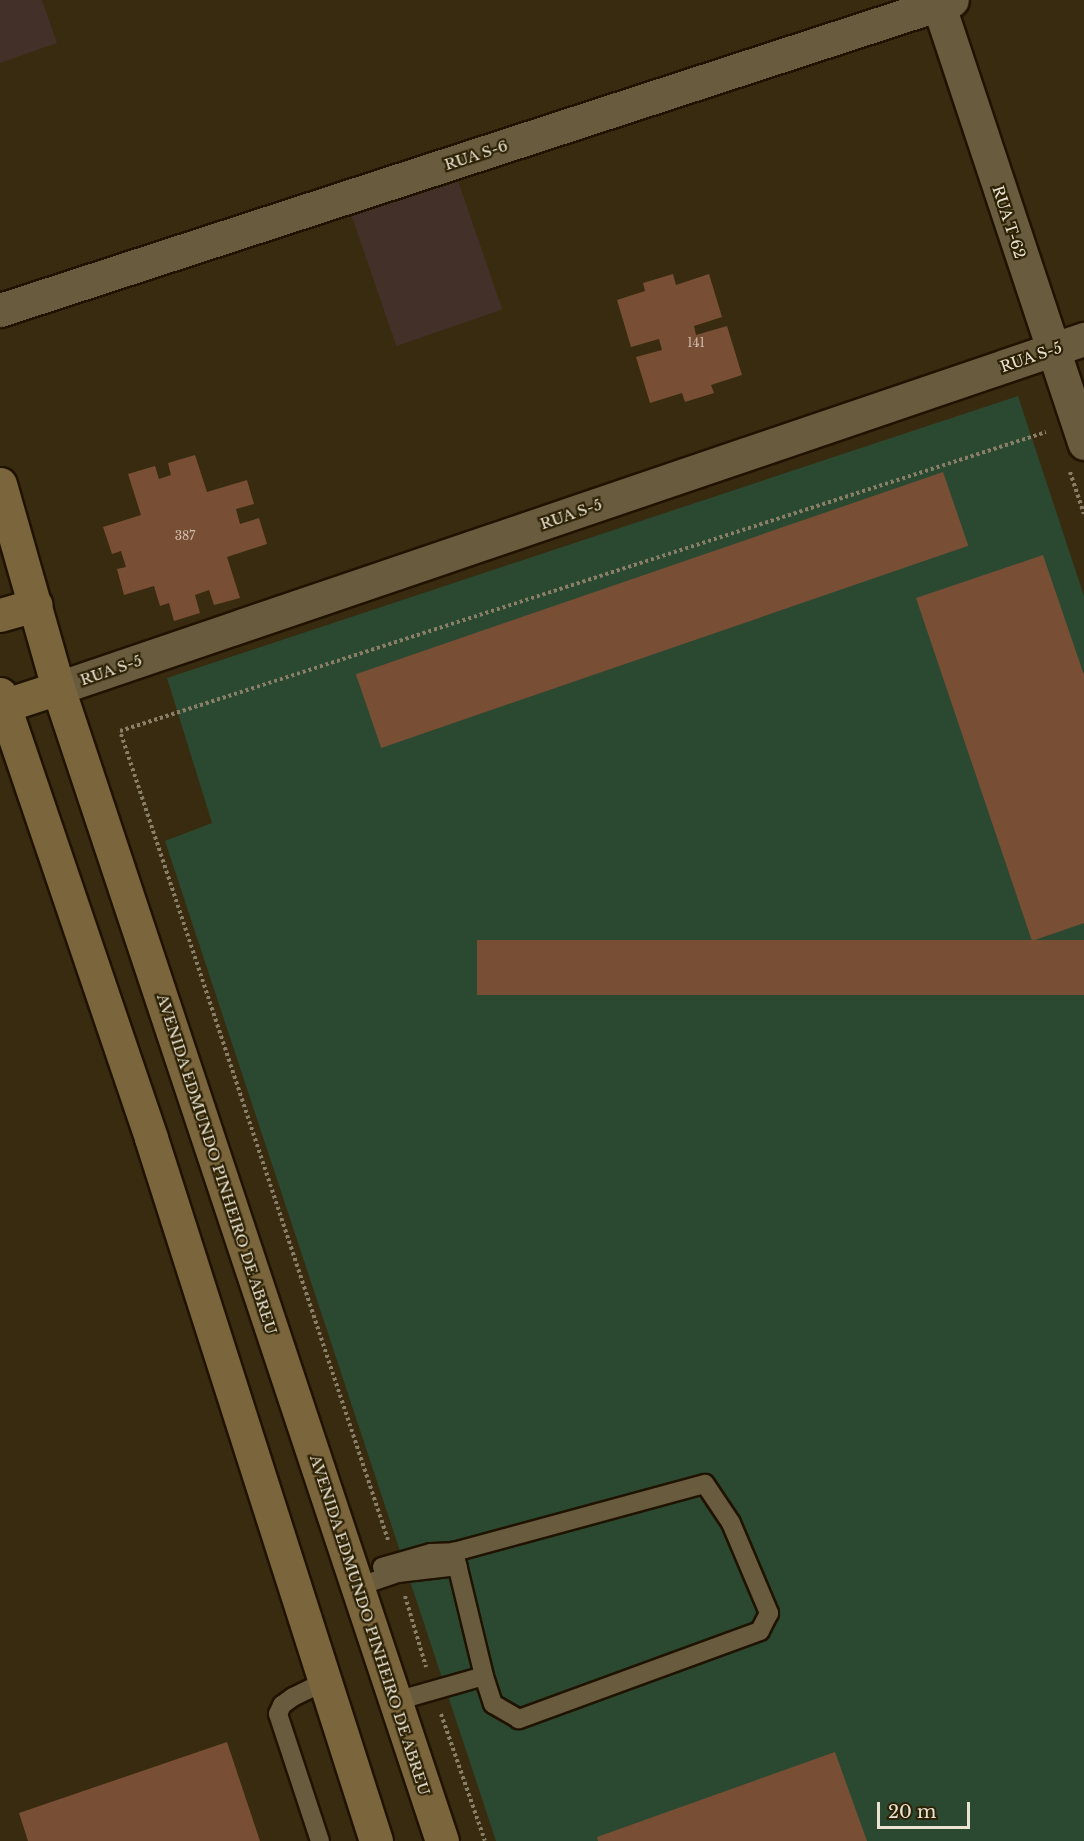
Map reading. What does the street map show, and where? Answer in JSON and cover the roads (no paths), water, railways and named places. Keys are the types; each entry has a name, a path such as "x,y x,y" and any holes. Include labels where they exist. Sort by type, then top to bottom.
{"main road":[{"name":"AVENIDA EDMUNDO PINHEIRO DE ABREU","path":"0,484 58,688 442,1841"},
{"path":"0,615 36,605"},
{"path":"58,688 1,702 151,1138 376,1841"}],"street":[{"name":"RUA S-6","path":"0,310 943,2"},
{"name":"RUA T-62","path":"943,2 1051,351 1069,444"},
{"name":"RUA S-5","path":"58,688 1084,339"}],"lane":[{"path":"356,1581 397,1568 456,1559 705,1484 731,1523 769,1613 760,1631 519,1719 493,1704 456,1559"},
{"path":"396,1701 484,1676"},
{"path":"320,1841 278,1714 282,1705 293,1697 324,1682"}]}
